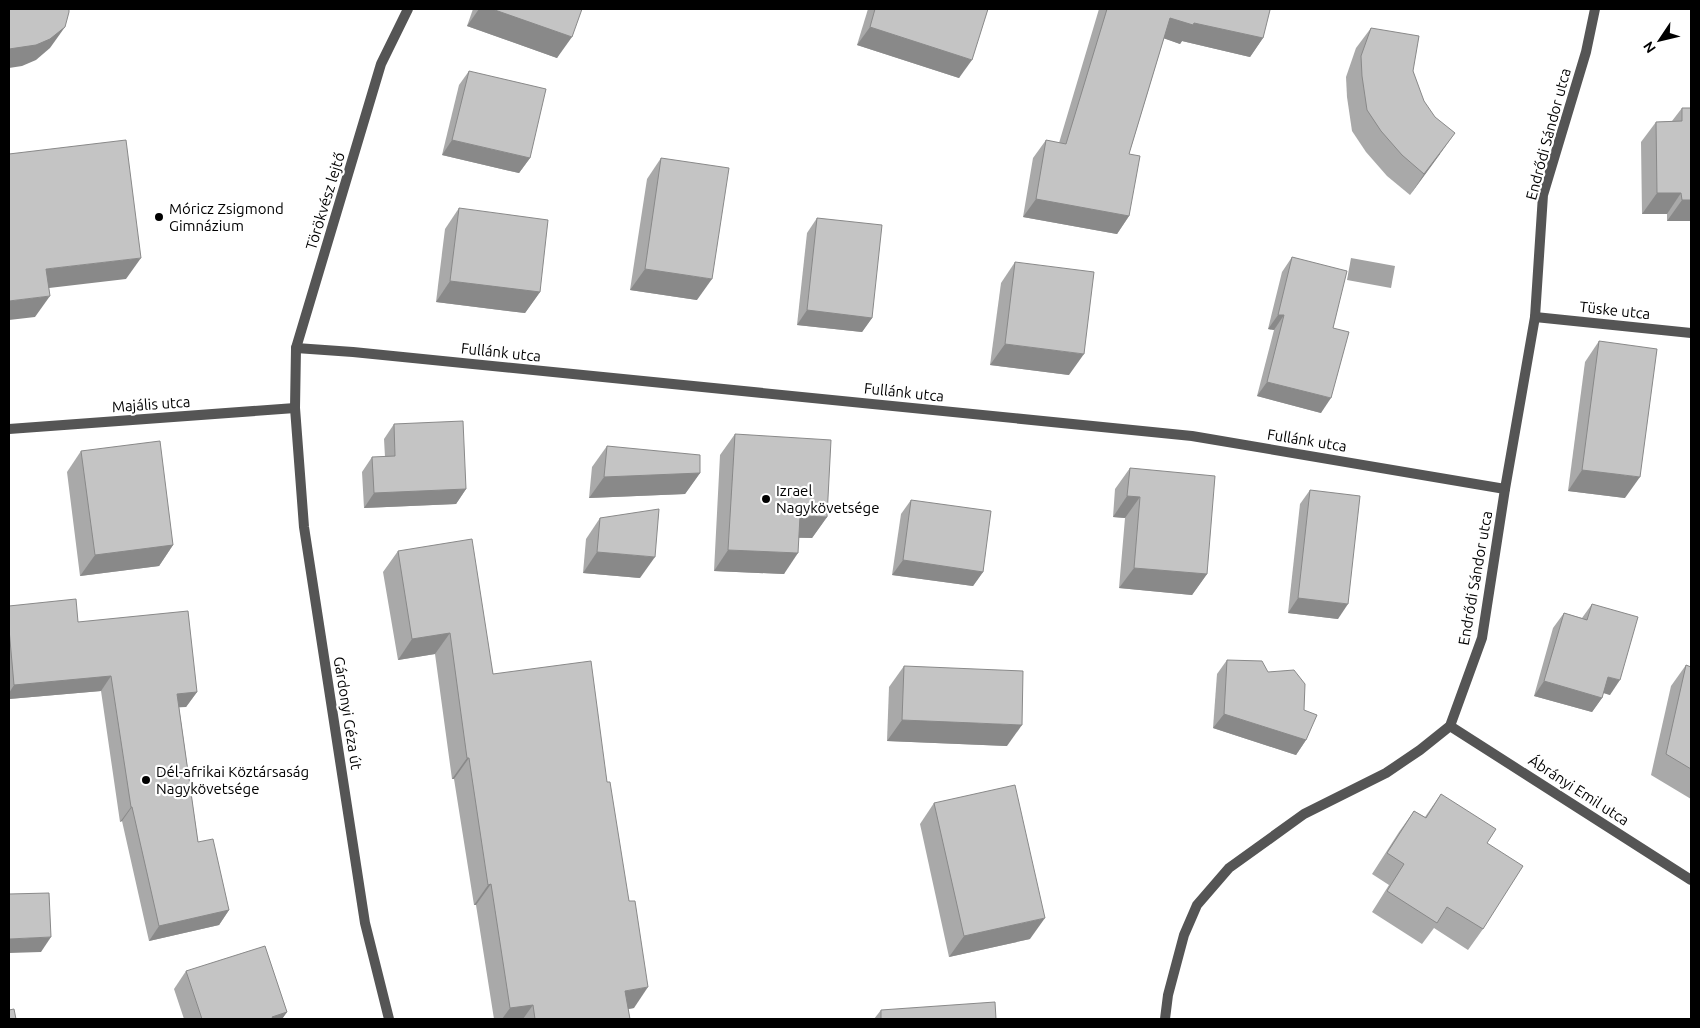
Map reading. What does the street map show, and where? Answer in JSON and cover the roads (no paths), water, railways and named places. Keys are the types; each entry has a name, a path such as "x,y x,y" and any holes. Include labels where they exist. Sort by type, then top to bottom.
{"street":[{"name":"Törökvész lejtő","path":"295,408 296,348 381,64 408,9"},
{"name":"Endrődi Sándor utca","path":"1450,726 1482,638 1535,317 1543,196 1586,52 1595,9"},
{"name":"Tüske utca","path":"1535,317 1691,332"},
{"name":"Fullánk utca","path":"296,348 1192,436 1506,488"},
{"name":"Majális utca","path":"9,429 295,408"},
{"name":"Gárdonyi Géza út","path":"295,408 304,527 365,923 389,1019"},
{"name":"Ábrányi Emil utca","path":"1450,726 1691,880"},
{"path":"1165,1019 1168,994 1184,935 1198,905 1229,868 1304,814 1386,773 1420,750 1450,726"}],"place":[{"name":"Móricz Zsigmond Gimnázium","path":"159,217"},
{"name":"Izrael Nagykövetsége","path":"766,499"},
{"name":"Dél-afrikai Köztársaság Nagykövetsége","path":"146,780"}]}
